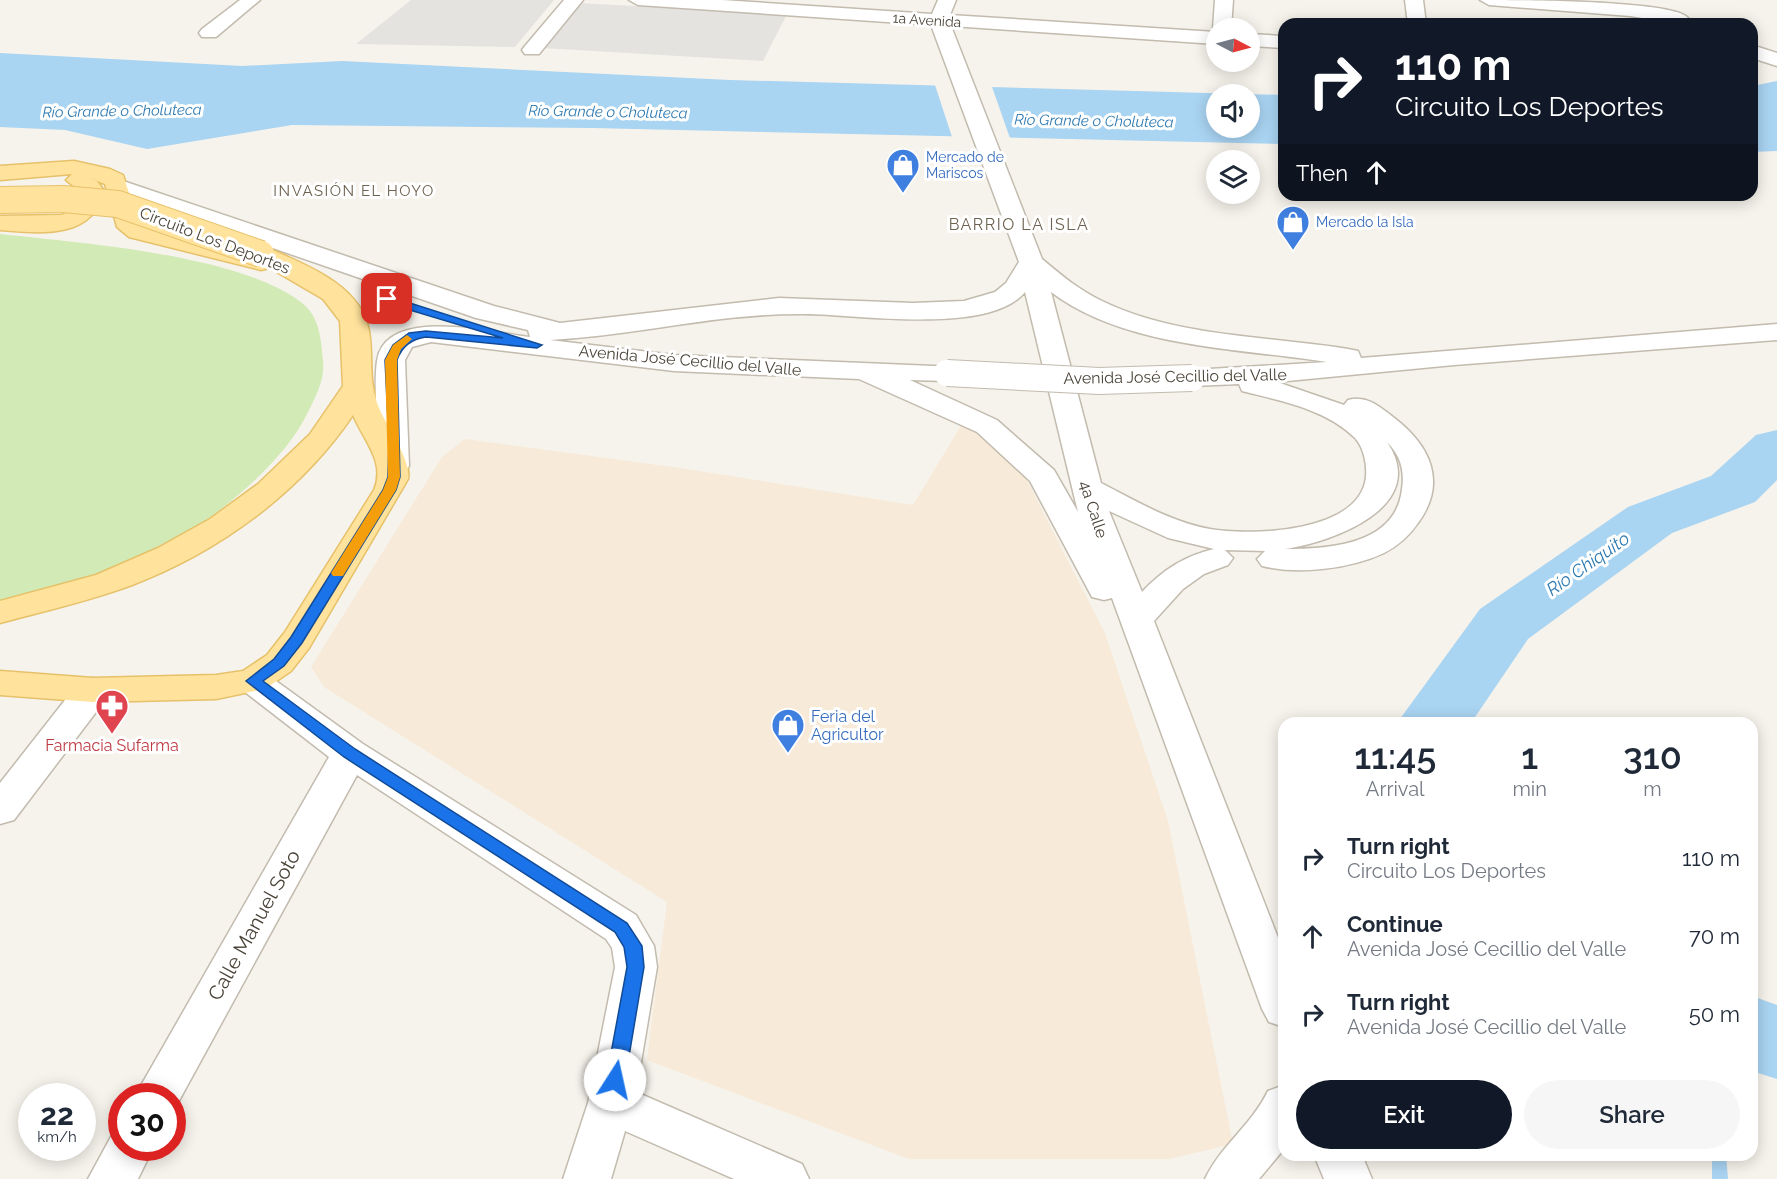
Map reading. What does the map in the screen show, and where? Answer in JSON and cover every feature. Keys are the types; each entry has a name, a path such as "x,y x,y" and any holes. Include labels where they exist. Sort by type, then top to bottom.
{"main road":[{"path":"0,173 82,169 107,175 118,186 129,227 138,232 301,273"},
{"path":"0,181 61,178 88,185 93,192 86,210 73,219 52,224 0,223"},
{"name":"Circuito Los Deportes","path":"0,200 63,199 118,204 261,254 301,273 338,299 349,311 355,325 357,342 355,368 357,386 380,442 394,466"},
{"path":"0,612 125,576 215,528 266,494 305,458 335,422 357,386"},
{"path":"0,682 93,690 216,687 253,681 279,663 297,640 389,490 394,477 394,466"}],"street":[{"path":"209,33 251,0"},
{"path":"532,50 574,0"},
{"name":"1a Avenida","path":"638,0 1206,37"},
{"path":"939,20 947,0"},
{"path":"1223,18 1224,0"},
{"path":"1414,0 1417,18"},
{"path":"1489,0 1630,10 1668,18"},
{"path":"1670,0 1680,18"},
{"name":"4a Calle","path":"939,20 1031,262 1091,502 1278,992"},
{"path":"959,71 977,44 994,35 1033,27"},
{"path":"1260,41 1278,42"},
{"path":"1758,53 1777,60"},
{"path":"118,186 485,312 578,330"},
{"path":"494,332 578,330 778,306 831,305 939,311 970,308 998,301 1011,293 1021,284 1031,262 1064,290 1121,317 1307,362 1399,437 1417,466 1419,493 1409,518 1393,534 1372,547 1336,555 1278,559 1217,558 1187,552 1091,502"},
{"name":"Avenida José Cecillio del Valle","path":"301,273 537,345"},
{"name":"Avenida José Cecillio del Valle","path":"394,466 391,360 402,341 413,336 439,334 674,363 1099,381 1201,377 1307,362 1391,364 1777,332"},
{"path":"866,372 950,407 987,426 1043,476 1111,602 1178,790 1267,960"},
{"path":"1091,502 1165,527 1212,539 1251,542 1308,536 1351,519 1376,497 1381,479 1381,462 1374,444 1357,425 1332,409 1282,391 1201,377"},
{"path":"1137,620 1164,586 1202,561 1217,558"},
{"path":"253,681 350,753 621,927 633,946 636,967 611,1103 587,1179"},
{"path":"0,810 93,690"},
{"name":"Calle Manuel Soto","path":"165,1083 350,753"},
{"path":"611,1103 785,1179"},
{"path":"1229,1179 1278,1122"},
{"path":"112,1179 122,1161"},
{"path":"1340,1161 1347,1179"}],"shaded area":[{"path":"411,0 554,0 515,47 356,44"},
{"path":"579,3 787,14 763,61 542,48"},
{"name":"Feria del Agricultor","path":"962,424 994,445 1020,467 1105,633 1168,821 1233,1144 1169,1159 909,1159 647,1060 667,902 324,687 311,667 442,457 465,439 680,468 913,505"}],"green space":[{"path":"0,234 114,247 200,262 274,286 302,303 313,315 320,337 323,368 317,394 295,435 277,458 230,502 178,539 152,554 80,583 0,610"}],"water":[{"name":"Río Grande o Choluteca","path":"0,53 242,66 342,61 730,80 1206,93 1206,138 1260,138 1260,94 1278,95 1278,144 593,128 292,125 147,149 65,130 0,127"},
{"path":"1777,81 1777,151 1758,152 1758,85"}],"pier":[{"path":"934,82 991,84 1011,141 953,140"}],"waterway":[{"name":"Río Chiquito","path":"1437,717 1504,624 1650,520 1733,489 1777,448"},
{"name":"Río Chiquito","path":"1758,1035 1777,1042"},
{"path":"1719,1161 1720,1179"}],"slow traffic":[{"path":"338,573 389,490 394,477 395,441 391,360 396,347 407,339"}],"place":[{"name":"Mercado de Mariscos","path":"903,194"},
{"name":"Mercado la Isla","path":"1293,251"},
{"name":"Farmacia Sufarma","path":"112,735"},
{"name":"Feria del Agricultor","path":"788,754"}],"district":[{"name":"INVASIÓN EL HOYO","path":"354,191"},
{"name":"BARRIO LA ISLA","path":"1019,224"}],"route":[{"path":"387,299 537,345 426,334 413,336 396,347 391,360 395,441 394,477 389,490 297,640 279,663 253,681 350,753 621,927 633,946 636,967 615,1080"}]}
